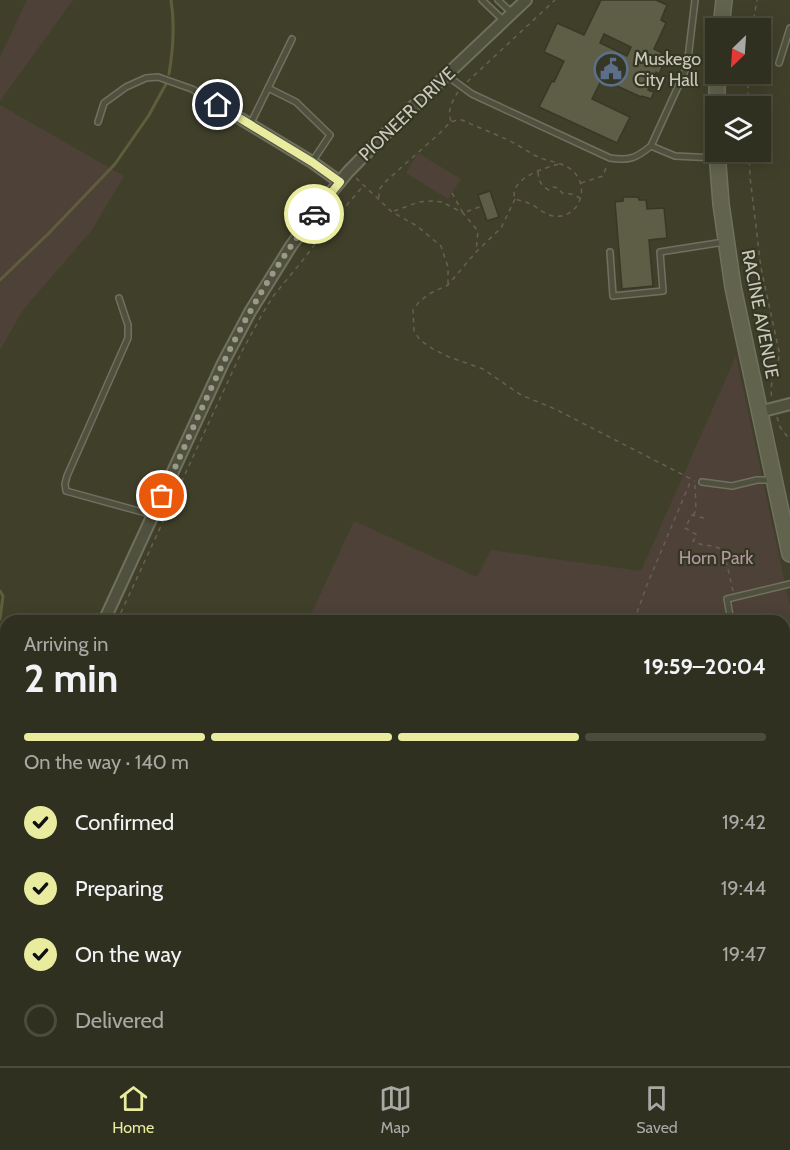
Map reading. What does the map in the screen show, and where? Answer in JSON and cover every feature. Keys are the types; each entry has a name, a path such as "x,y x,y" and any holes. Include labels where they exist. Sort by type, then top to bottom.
{"main road":[{"path":"722,18 724,0"},
{"name":"RACINE AVENUE","path":"717,162 720,204 733,288 790,554"}],"street":[{"name":"PIONEER DRIVE","path":"107,615 223,363 250,312 291,246 348,172 401,118 526,0"},
{"path":"218,105 312,162 340,182"},
{"path":"759,411 790,404"}],"lane":[{"path":"482,0 508,17"},
{"path":"498,0 508,17"},
{"path":"446,75 472,94 610,158 622,160 637,158 651,146 687,67 694,0"},
{"path":"778,63 790,28"},
{"path":"250,125 291,39"},
{"path":"98,122 104,103 126,87 146,78 158,77 192,89 218,105"},
{"path":"268,88 296,102 330,135 312,162"},
{"path":"651,146 675,156 705,155"},
{"path":"610,252 613,296 663,291 660,252 726,242"},
{"path":"119,298 128,325 128,338 67,476 66,491 153,514"},
{"path":"702,482 732,486 757,480 774,480"},
{"path":"729,615 727,599 790,585"}],"path":[{"path":"451,122 449,117 451,104 462,87 555,0"},
{"path":"754,18 757,0"},
{"path":"378,198 379,190 384,183 451,122 462,120 538,157 570,169 575,172 583,189 581,199 573,210 555,216 515,199"},
{"path":"581,184 603,176 610,158"},
{"path":"749,162 761,268 780,359 770,389"},
{"path":"559,164 545,168 521,181 515,188 513,193 515,199 501,228 476,252 448,285 429,294 413,310 414,331 420,340 434,349 483,369 521,395 555,409 693,481 702,482"},
{"path":"348,172 392,212 417,226 441,246 448,267 448,285"},
{"path":"538,172 542,186 549,190 553,187 558,188 562,192 581,199"},
{"path":"120,615 242,351 264,311 274,295 364,185"},
{"path":"452,193 463,213 478,231 476,252"},
{"path":"392,212 419,202 432,201 442,202 463,213 482,206"},
{"path":"778,421 790,440"},
{"path":"693,481 696,511 685,528 697,535 693,541 699,545 721,549 734,598"},
{"path":"636,615 693,481"},
{"path":"692,515 704,518"}],"green space":[{"path":"27,0 73,0 0,101 0,57"},
{"path":"0,105 124,176 92,230 23,310 0,350"},
{"path":"418,153 461,179 448,199 406,173"},
{"name":"Horn Park","path":"736,356 790,606 790,615 311,615 354,521 477,577 491,550 641,571"}],"building":[{"name":"Muskego City Hall","path":"601,0 656,0 667,5 661,20 666,23 654,49 671,58 667,64 661,62 660,64 663,65 659,74 656,72 654,78 657,80 653,88 650,87 648,90 654,92 651,99 641,97 602,79 592,99 630,117 617,143 539,107 564,61 544,52 557,23 584,35","holes":["604,34 631,47 627,56 600,43"]},
{"path":"490,191 499,217 487,221 478,195"},
{"path":"623,197 638,197 639,200 646,200 647,209 664,208 667,238 649,240 653,286 622,289 615,202 623,201"}],"waterway":[{"path":"169,74 173,37 171,0"},
{"path":"0,280 115,164 149,115 166,84"},
{"path":"0,591 3,596 1,615"}],"way so far":[{"path":"162,496 223,363 250,312 314,214"}],"place":[{"name":"Muskego City Hall","path":"611,69"}],"route":[{"path":"218,105 312,162 340,182 314,214"}]}
